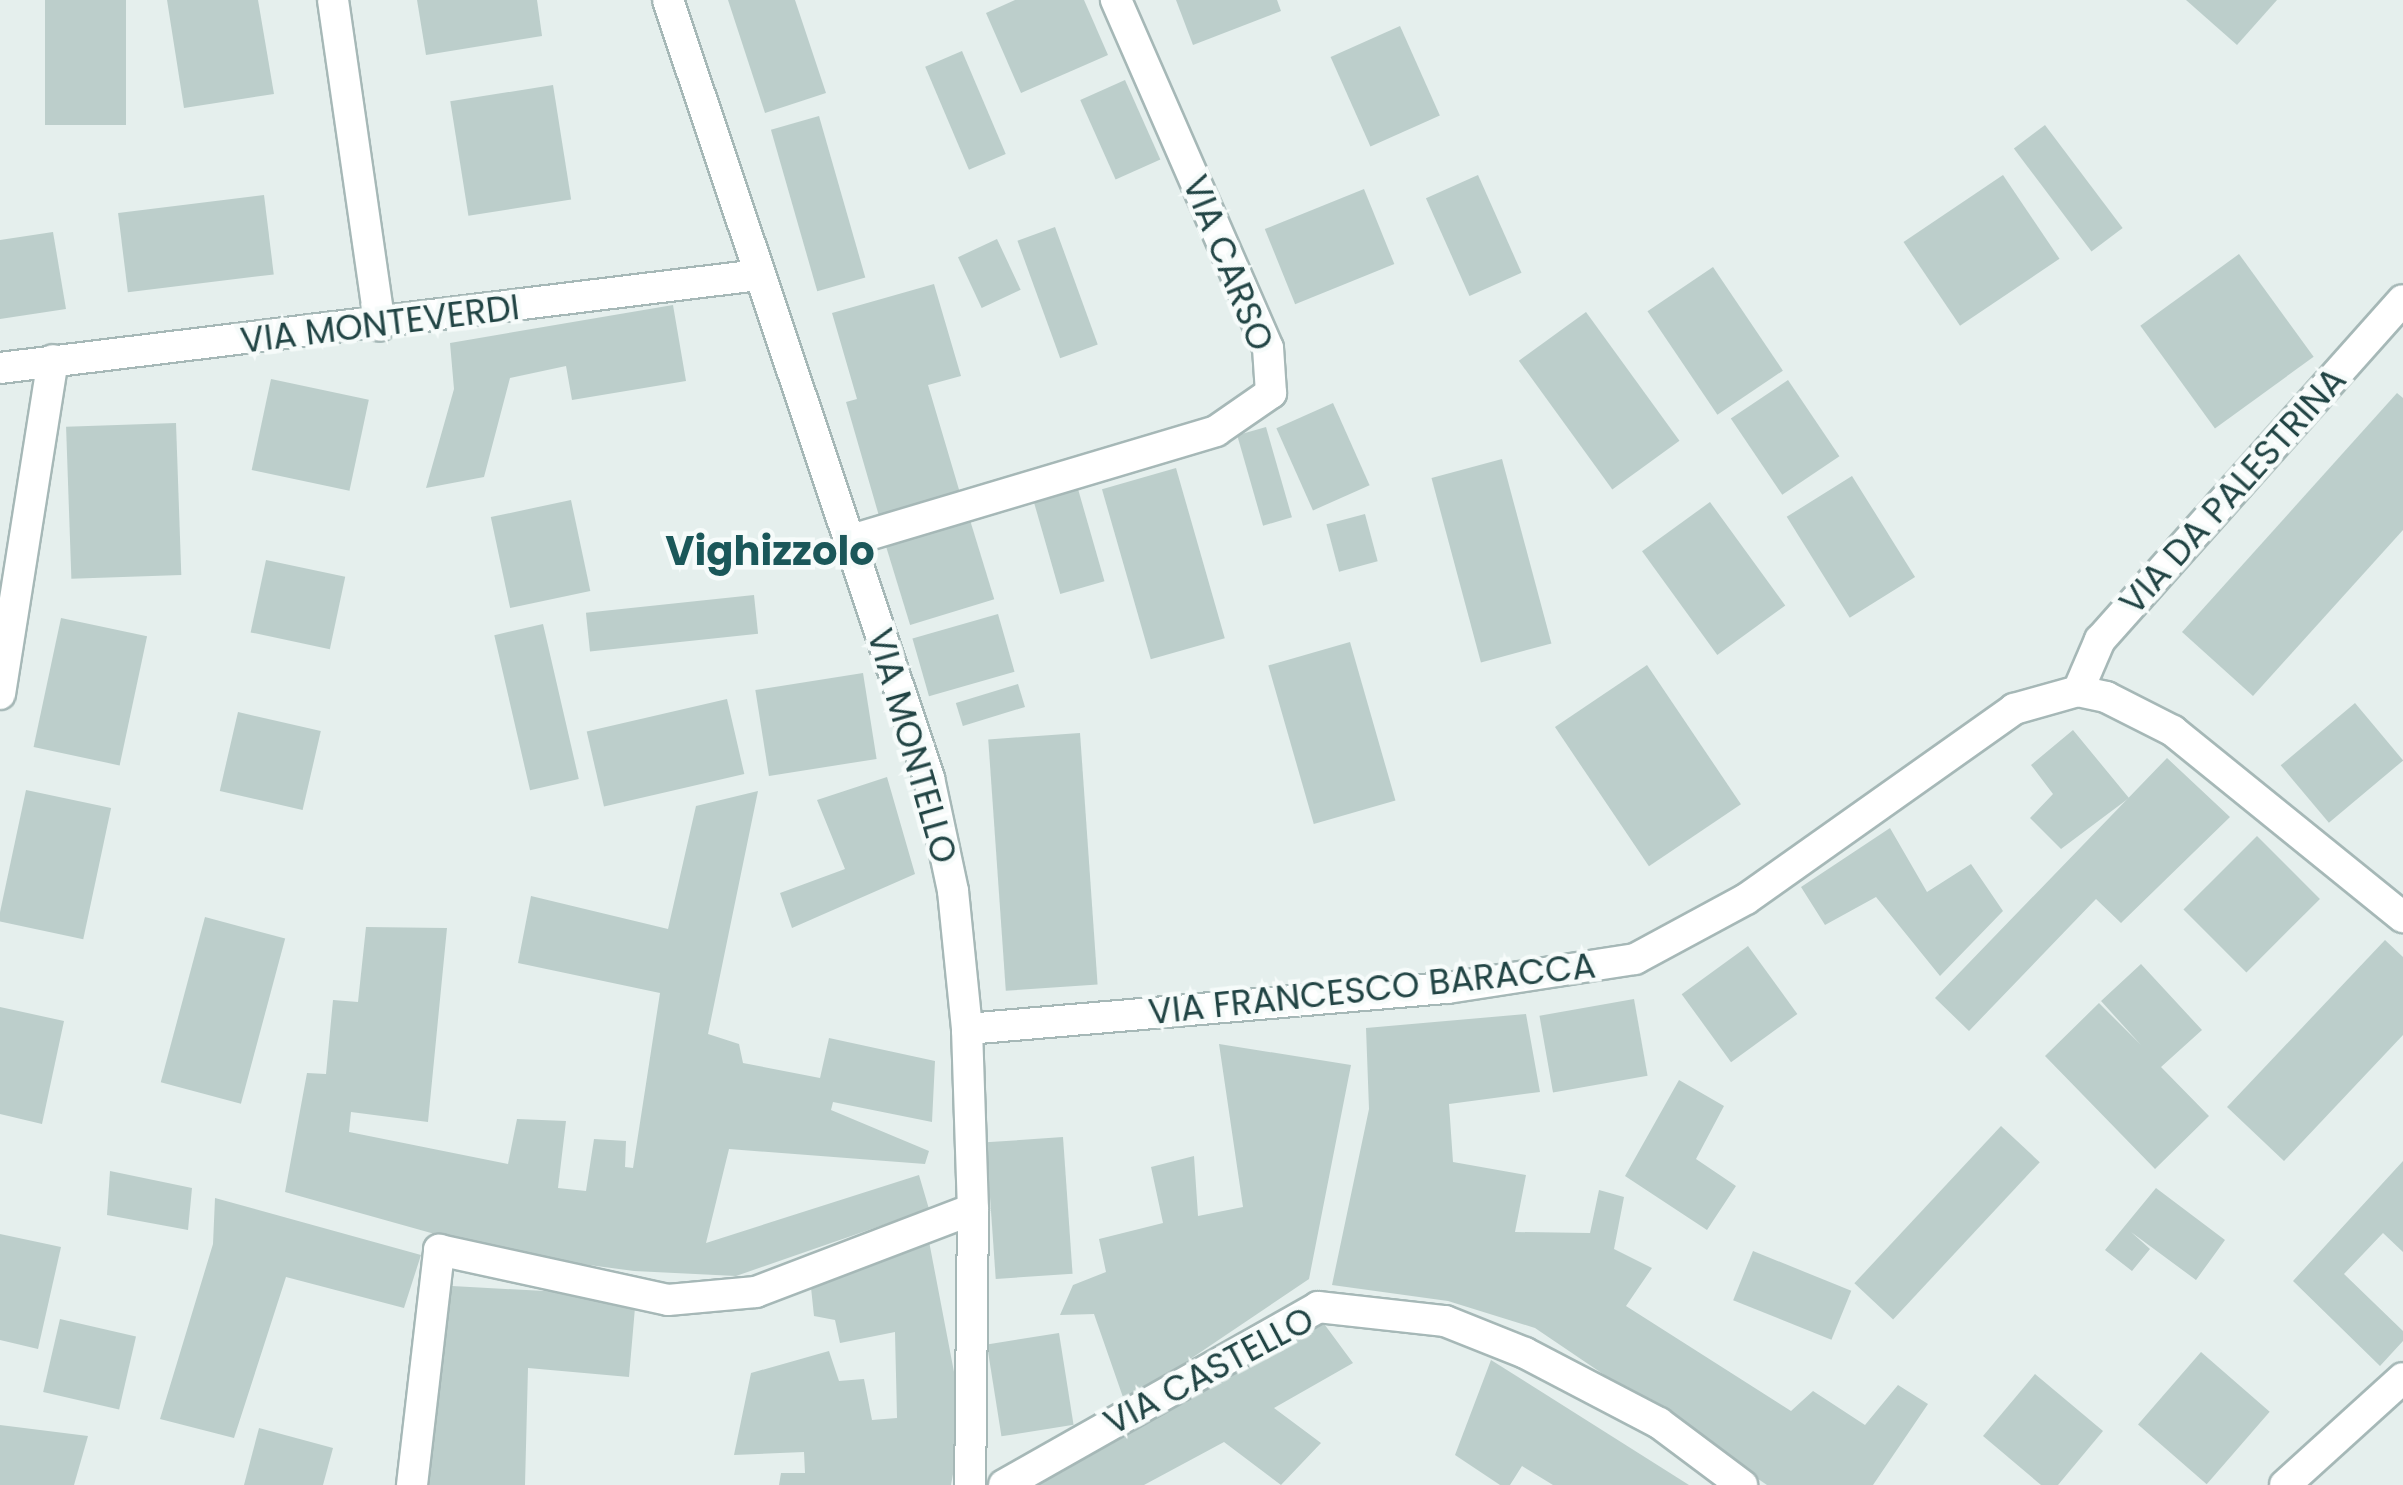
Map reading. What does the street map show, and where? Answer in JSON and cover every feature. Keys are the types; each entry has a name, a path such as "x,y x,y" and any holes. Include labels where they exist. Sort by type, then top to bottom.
{"street":[{"path":"333,0 380,326"},
{"name":"VIA MONTELLO","path":"668,0 929,778 952,891 967,1029 973,1209 970,1485"},
{"name":"VIA MONTELLO","path":"680,0 682,38"},
{"name":"VIA CARSO","path":"850,540 1216,431 1271,393 1268,348 1116,0"},
{"name":"VIA MONTEVERDI","path":"0,368 380,326 760,275"},
{"name":"VIA DA PALESTRINA","path":"2078,691 2100,640 2403,300"},
{"path":"0,694 53,360"},
{"path":"2078,691 2106,697 2173,731 2403,917"},
{"name":"VIA FRANCESCO BARACCA","path":"967,1029 1448,988 1635,959 1746,899 2014,708 2078,691"},
{"path":"412,1485 439,1250 668,1300 756,1292 973,1209"},
{"name":"VIA CASTELLO","path":"1004,1485 1318,1308 1461,1327 1659,1423 1708,1474 1742,1485"},
{"path":"2285,1485 2403,1378"}],"building":[{"path":"45,0 126,0 126,125 45,125"},
{"path":"167,0 258,0 274,94 184,108"},
{"path":"417,0 537,0 542,36 426,55"},
{"path":"728,0 795,0 826,93 765,113"},
{"path":"1015,0 1084,0 1108,55 1021,93 986,13"},
{"path":"1176,0 1277,0 1281,11 1193,45"},
{"path":"2186,0 2277,0 2237,45"},
{"path":"1400,26 1440,116 1370,146 1331,57"},
{"path":"962,51 1006,154 969,170 925,67"},
{"path":"1125,80 1160,159 1116,179 1080,100"},
{"path":"553,85 571,200 468,216 450,101"},
{"path":"819,116 865,277 817,291 771,130"},
{"path":"2045,125 2123,228 2091,251 2014,148"},
{"path":"1478,175 1522,273 1469,296 1426,198"},
{"path":"2003,175 2059,259 1960,326 1904,242"},
{"path":"1364,189 1394,264 1295,304 1265,229"},
{"path":"264,195 274,274 128,292 118,213"},
{"path":"1055,227 1098,344 1060,358 1017,241"},
{"path":"53,232 66,309 0,319 0,240"},
{"path":"997,239 1021,290 982,308 958,257"},
{"path":"2239,254 2314,357 2215,428 2140,326"},
{"path":"1713,267 1783,371 1717,415 1648,311"},
{"path":"934,284 961,376 928,385 960,493 879,516 846,402 857,399 832,313"},
{"path":"673,305 686,381 572,400 566,366 510,378 484,477 426,488 454,389 450,343"},
{"path":"1586,312 1679,441 1612,489 1519,361"},
{"path":"271,379 369,400 349,491 252,470"},
{"path":"1788,380 1839,456 1782,495 1731,419"},
{"path":"2397,393 2403,398 2403,530 2253,696 2182,632"},
{"path":"1333,403 1370,485 1313,510 1276,428"},
{"path":"176,423 181,575 71,579 66,427"},
{"path":"1266,427 1292,517 1263,526 1237,435"},
{"path":"1502,459 1551,643 1481,662 1431,478"},
{"path":"1176,468 1225,638 1151,659 1102,489"},
{"path":"1852,476 1915,577 1850,618 1787,517"},
{"path":"1078,489 1104,581 1060,594 1034,502"},
{"path":"571,500 590,591 510,608 491,517"},
{"path":"1710,502 1785,606 1717,655 1642,551"},
{"path":"1365,514 1378,561 1339,572 1326,524"},
{"path":"970,520 994,599 910,625 886,546"},
{"path":"266,560 345,577 330,649 251,632"},
{"path":"754,595 758,634 590,651 586,613"},
{"path":"998,614 1015,672 929,696 912,639"},
{"path":"61,618 147,636 120,765 34,747"},
{"path":"543,624 579,779 530,790 494,635"},
{"path":"1350,642 1395,801 1314,824 1268,665"},
{"path":"1647,665 1741,804 1649,866 1555,727"},
{"path":"863,673 877,759 769,776 755,690"},
{"path":"1018,684 1025,707 963,726 956,703"},
{"path":"727,699 744,774 604,806 587,731"},
{"path":"2355,703 2403,761 2329,823 2281,765"},
{"path":"238,712 321,731 303,810 220,791"},
{"path":"2073,730 2129,798 2061,849 2030,818 2053,794 2031,765"},
{"path":"1080,733 1098,984 1006,991 988,739"},
{"path":"2167,758 2230,817 2121,923 2096,899 1969,1031 1935,998"},
{"path":"887,777 915,874 792,928 780,893 845,869 817,800"},
{"path":"26,790 111,808 83,939 0,921"},
{"path":"758,791 708,1034 739,1044 743,1063 820,1078 829,1038 935,1061 932,1122 833,1102 831,1110 929,1151 925,1164 729,1149 706,1243 919,1175 929,1209 736,1276 634,1271 506,1254 285,1192 307,1073 326,1074 333,1000 358,1002 366,927 447,928 428,1122 351,1112 349,1132 508,1164 517,1119 566,1121 558,1188 586,1191 594,1139 626,1141 625,1167 633,1168 660,993 518,963 531,896 668,929 696,806"},
{"path":"1890,828 1927,892 1971,864 2003,911 1940,976 1876,897 1825,925 1801,887"},
{"path":"2257,836 2320,899 2246,972 2183,910"},
{"path":"205,917 285,938 241,1104 161,1082"},
{"path":"2385,940 2403,957 2403,1035 2284,1161 2227,1107"},
{"path":"1748,946 1797,1014 1731,1062 1682,994"},
{"path":"2141,964 2202,1030 2161,1067 2209,1116 2155,1169 2045,1056 2099,1003 2141,1045 2101,1001"},
{"path":"1634,999 1648,1076 1553,1092 1539,1016"},
{"path":"0,1007 64,1021 42,1124 0,1114"},
{"path":"1526,1014 1540,1092 1449,1104 1453,1162 1526,1175 1515,1232 1590,1233 1599,1190 1624,1197 1614,1249 1652,1268 1626,1306 1791,1411 1813,1391 1865,1425 1898,1385 1928,1404 1873,1485 1767,1485 1535,1328 1448,1301 1332,1285 1369,1109 1366,1028"},
{"path":"1219,1044 1351,1065 1309,1279 1125,1403 1094,1314 1060,1315 1073,1285 1106,1272 1099,1239 1163,1223 1151,1167 1194,1156 1198,1216 1243,1207"},
{"path":"1679,1080 1724,1106 1696,1159 1736,1186 1707,1230 1625,1176"},
{"path":"2001,1126 2040,1162 1893,1319 1854,1283"},
{"path":"1063,1137 1073,1274 996,1279 986,1142"},
{"path":"2403,1161 2403,1252 2383,1233 2344,1274 2403,1331 2403,1341 2380,1366 2293,1281"},
{"path":"110,1171 192,1188 188,1230 107,1215"},
{"path":"2156,1188 2225,1240 2196,1280 2131,1232 2150,1249 2132,1271 2105,1250"},
{"path":"215,1198 421,1255 404,1308 286,1277 234,1438 160,1419 213,1244"},
{"path":"0,1234 61,1247 38,1349 0,1340"},
{"path":"928,1236 963,1419 951,1485 779,1485 781,1473 805,1473 804,1452 734,1455 751,1373 829,1351 839,1381 864,1379 872,1420 897,1418 895,1332 840,1343 835,1320 814,1316 810,1278"},
{"path":"1753,1251 1851,1291 1831,1340 1733,1300"},
{"path":"452,1286 636,1296 629,1377 528,1368 525,1485 424,1485"},
{"path":"60,1319 136,1337 119,1410 43,1392"},
{"path":"1322,1321 1353,1363 1274,1408 1321,1443 1281,1485 1224,1442 1144,1485 1030,1485"},
{"path":"1059,1333 1074,1425 1001,1436 987,1344"},
{"path":"2201,1352 2270,1412 2207,1484 2138,1424"},
{"path":"1491,1360 1689,1485 1553,1485 1522,1466 1510,1485 1500,1485 1455,1455"},
{"path":"2035,1374 2103,1431 2058,1485 2041,1485 1983,1436"},
{"path":"0,1425 88,1436 74,1485 0,1485"},
{"path":"259,1428 333,1448 323,1485 244,1485"}],"district":[{"name":"Vighizzolo","path":"770,551"}]}
